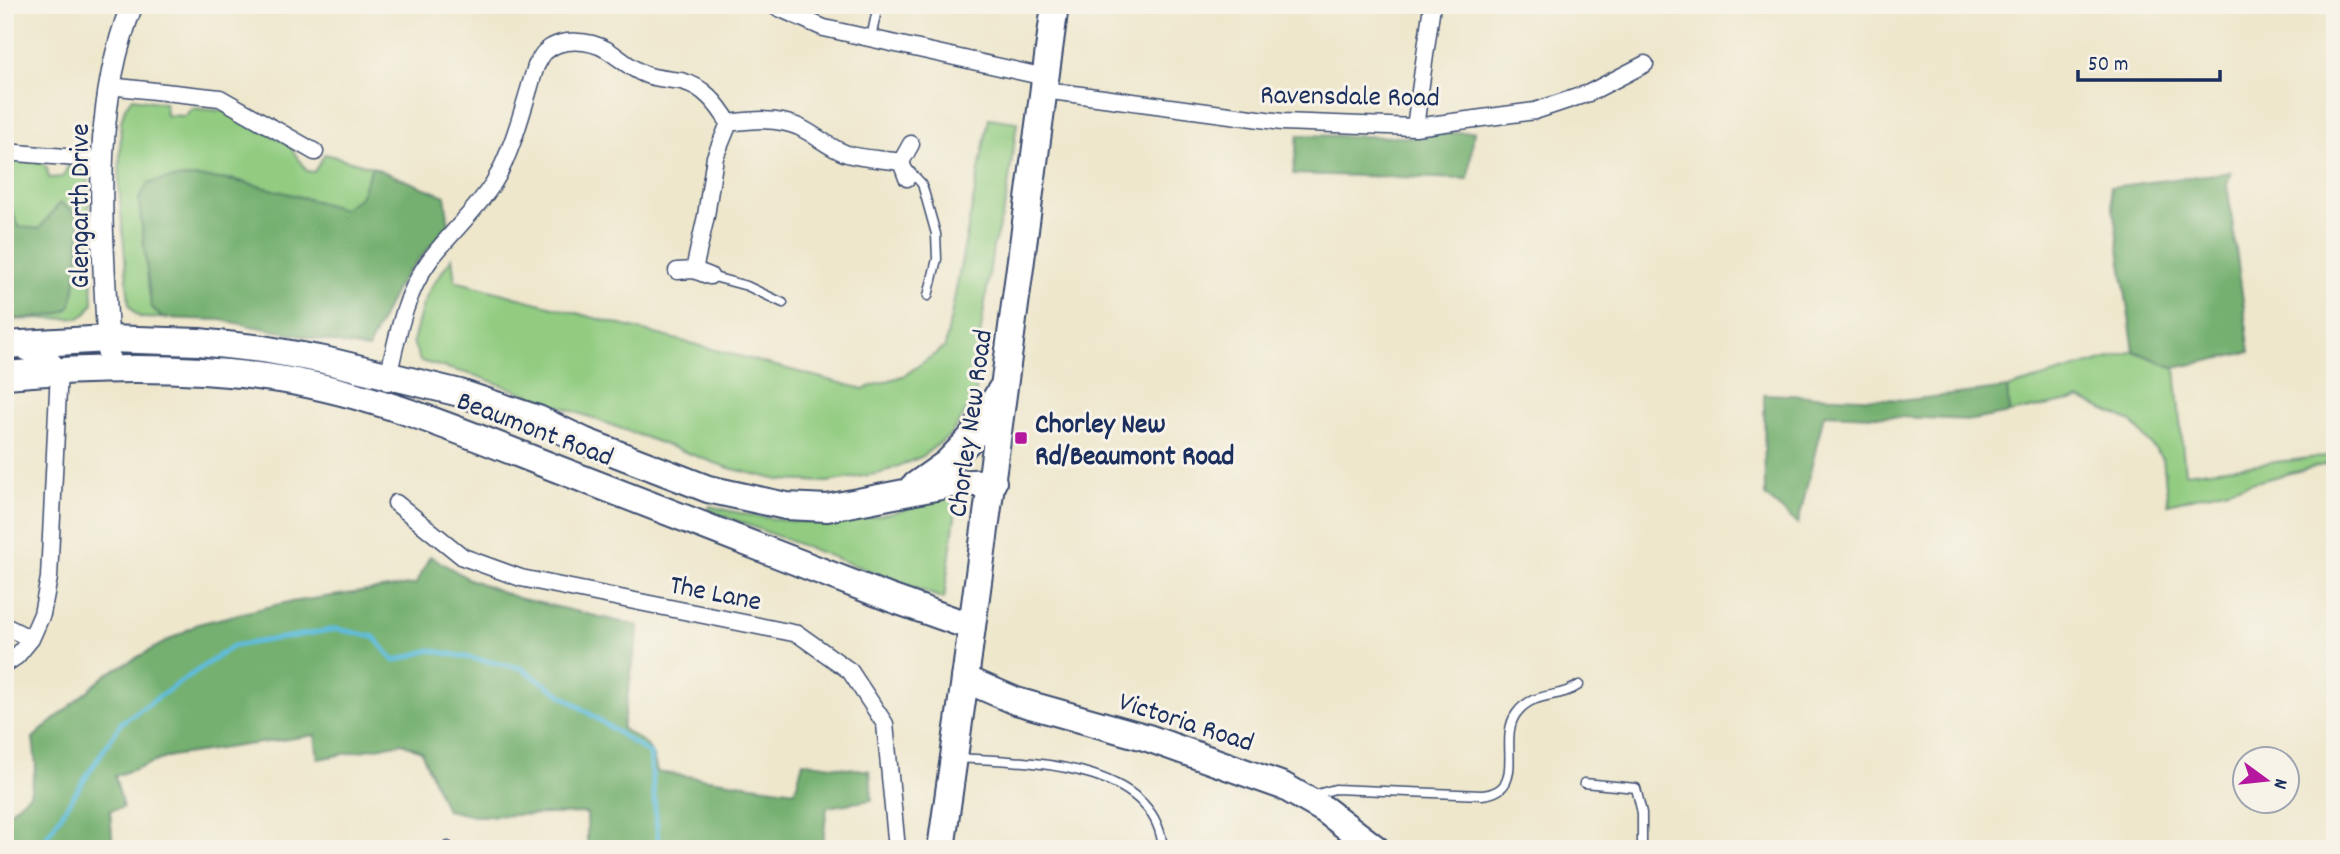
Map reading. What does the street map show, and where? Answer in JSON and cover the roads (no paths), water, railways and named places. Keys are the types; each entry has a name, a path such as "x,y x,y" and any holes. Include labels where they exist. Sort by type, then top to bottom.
{"main road":[{"name":"Chorley New Road","path":"941,849 993,482 1055,5"},
{"name":"Beaumont Road","path":"5,345 96,340 200,342 263,349 389,374 522,413 584,441 708,489 786,506 827,508 951,484 993,482"},
{"name":"Beaumont Road","path":"5,376 59,370 160,368 280,379 382,402 890,598 972,627"},
{"path":"906,492 947,463 972,437 1006,382"},
{"name":"Victoria Road","path":"965,679 1016,701 1148,738 1283,786 1304,797 1376,849"}],"street":[{"name":"Glengarth Drive","path":"109,369 96,340 101,160 109,86 121,32 132,5"},
{"name":"Ravensdale Road","path":"772,5 824,28 1045,83 1282,122 1415,127 1535,111 1589,93 1645,64"},
{"path":"1415,127 1432,5"},
{"path":"382,402 405,309 418,279 429,261 496,180 544,52 561,43 594,44 609,51 632,69 648,76 685,82 703,91 729,123"},
{"path":"109,86 220,98 315,152"},
{"path":"729,123 778,120 800,128 829,147 849,154 901,162"},
{"path":"694,270 715,157 729,123"},
{"path":"906,178 901,162 911,144"},
{"path":"5,152 101,160"},
{"path":"677,271 694,270 710,276"},
{"path":"59,370 96,340"},
{"path":"5,351 46,355 54,360 59,370 49,578 42,614 31,639 17,656 5,664"},
{"name":"The Lane","path":"396,503 463,556 521,578 798,634 850,671 886,724 897,849"},
{"path":"5,626 31,639"}],"lane":[{"path":"871,38 878,5"},
{"path":"901,162 922,184 936,234 937,259 928,296"},
{"path":"710,276 747,286 783,303"},
{"path":"1304,797 1335,789 1482,795 1498,792 1505,785 1508,774 1515,715 1534,699 1572,690 1578,685"},
{"path":"954,758 1040,762 1079,769 1110,782 1132,795 1155,816 1162,832 1163,849"},
{"path":"1584,783 1636,788 1642,813 1642,849"}],"waterway":[{"path":"44,849 44,841 122,722 233,646 337,629 374,637 394,661 430,650 521,668 650,754 659,849"}],"place":[{"name":"Chorley New Rd/Beaumont Road","path":"1021,438"}]}
